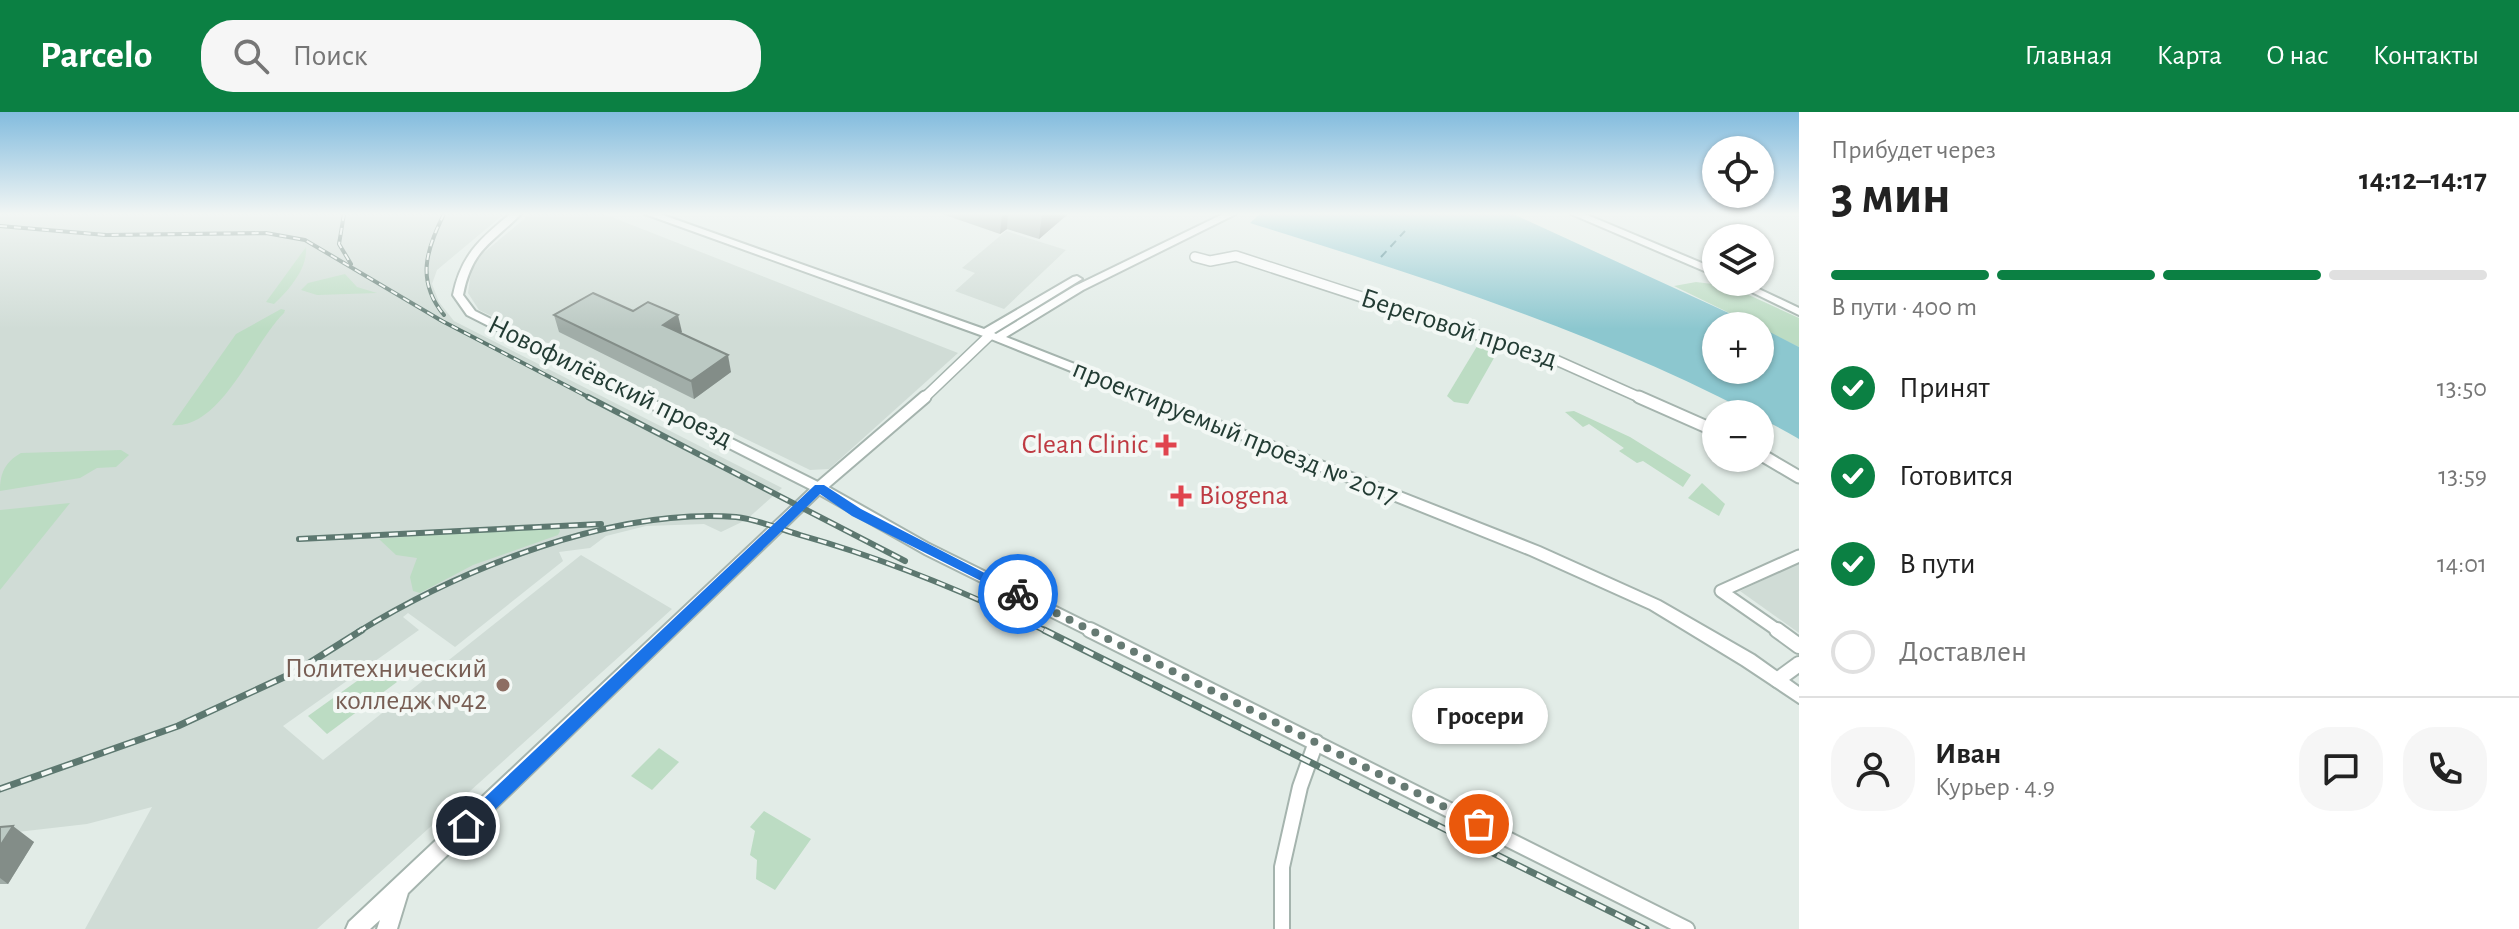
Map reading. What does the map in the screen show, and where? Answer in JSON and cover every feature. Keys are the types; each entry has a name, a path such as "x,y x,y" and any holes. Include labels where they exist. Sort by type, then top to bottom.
{"street":[{"name":"Новофилёвский проезд","path":"472,252 461,270 458,295 471,313 819,488"},
{"name":"проектируемый проезд № 2017","path":"756,252 990,336 1599,578 1704,632 1799,696"},
{"path":"356,929 819,488 923,399 990,336 1144,252"},
{"path":"1666,252 1702,267"},
{"name":"Береговой проезд","path":"1195,257 1212,261 1236,256 1558,361 1702,425"},
{"path":"1765,296 1799,312"},
{"path":"1774,462 1799,477"},
{"path":"819,488 913,542 1687,929"},
{"path":"1799,556 1721,591 1799,646"},
{"path":"1777,680 1799,664"},
{"path":"1282,929 1282,867 1300,787 1316,742"},
{"path":"387,929 399,890"}],"shaded area":[{"path":"0,252 458,252 437,270 432,284 439,302 454,321 782,488 746,520 721,532 704,524 646,526 606,536 590,548 559,552 563,561 455,647 408,613 403,617 419,630 283,726 323,760 581,555 672,609 317,929 85,929 152,807 87,824 0,834"},
{"path":"484,252 701,252 958,353 829,469 810,470 479,310 468,293 471,272"},
{"path":"981,252 1064,252 1004,309 955,291 975,273 962,268"},
{"path":"1799,563 1799,633 1740,591"}],"green space":[{"path":"302,252 306,252 301,271 291,285 274,304 266,302"},
{"path":"345,274 357,287 377,293 317,295 301,290 308,283"},
{"path":"1702,283 1702,296 1751,296 1799,318 1799,347 1774,335 1774,312 1727,312 1674,286"},
{"path":"281,309 285,310 284,313 221,400 190,423 172,425 236,334"},
{"path":"1479,343 1490,343 1499,349 1468,404 1454,402 1447,396"},
{"path":"1574,411 1630,437 1691,475 1683,487 1643,461 1637,463 1619,451 1624,448 1589,424 1583,427 1565,412"},
{"path":"121,450 129,455 116,467 97,468 80,478 0,491 4,469 21,453"},
{"path":"1702,483 1725,504 1719,516 1688,498"},
{"path":"70,503 0,590 0,510"},
{"path":"518,527 540,530 558,527 560,531 558,535 473,565 420,593 413,591 410,577 417,558 396,555 379,539"},
{"path":"378,666 397,682 327,734 308,716"},
{"path":"659,748 679,762 652,790 631,776"},
{"path":"764,811 811,839 775,890 756,879 757,860 750,855 755,831 750,827"}],"water":[{"path":"1341,252 1596,252 1726,312 1702,312 1702,384 1774,384 1774,334 1799,347 1799,439 1774,426 1774,400 1725,400 1601,344 1462,292"}],"building":[{"path":"593,293 633,311 648,302 678,315 663,325 728,355 691,381 554,315"},
{"path":"13,826 0,846 0,827"}],"ferry route":[{"path":"1381,257 1385,252"}],"railway":[{"path":"326,252 442,321 592,399"},
{"path":"344,252 351,264"},
{"path":"429,252 427,278 435,302 444,315"},
{"path":"588,397 905,561"},
{"path":"358,632 444,586 540,547 639,522 688,517 744,518 832,544 926,578 1048,632"},
{"path":"299,539 601,524"},
{"path":"0,789 178,726 295,672 362,630"},
{"path":"1044,630 1646,929"}],"way so far":[{"path":"1018,594 1479,824"}],"place":[{"name":"Clean Clinic","path":"1166,445"},
{"name":"Biogena","path":"1181,496"},
{"name":"Политехнический колледж №42","path":"503,685"},
{"name":"Гросери","path":"1479,824"}],"route":[{"path":"466,826 819,488 857,512 1018,594"}]}
